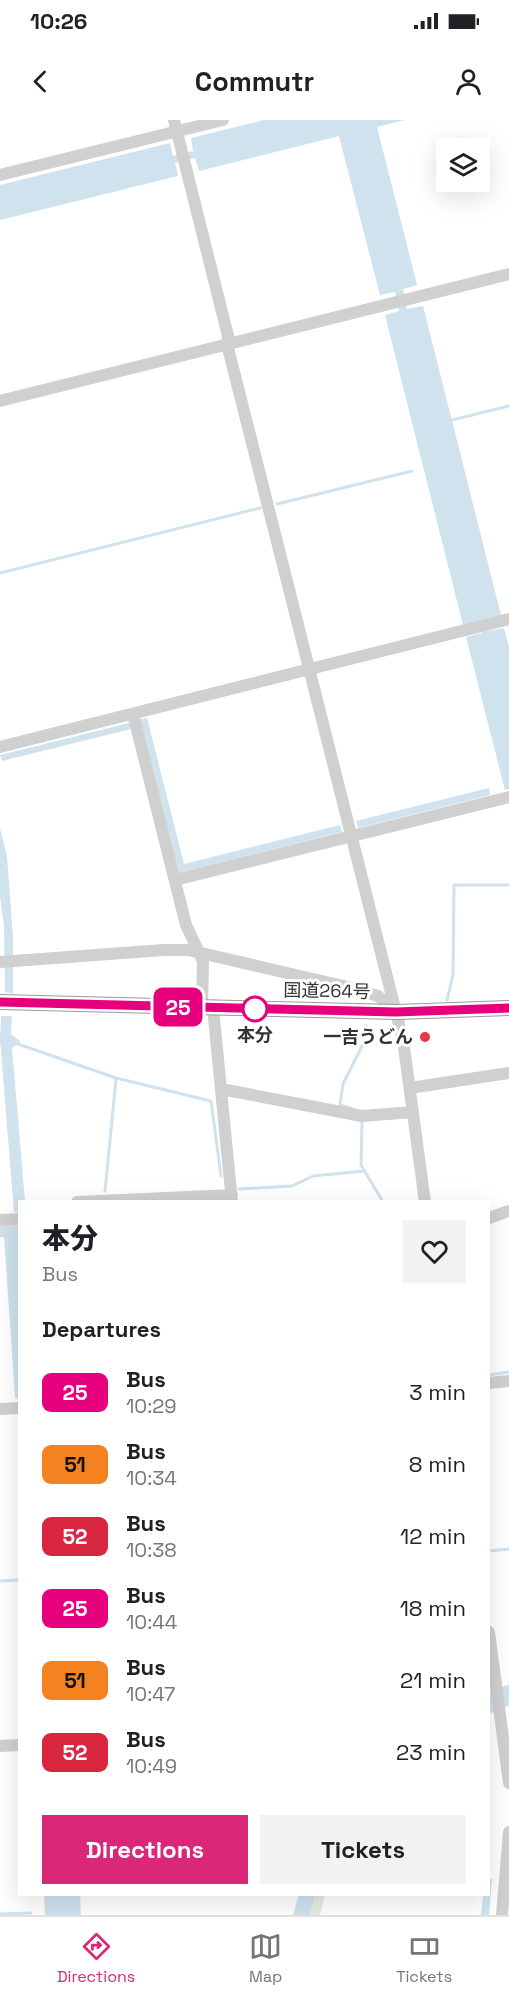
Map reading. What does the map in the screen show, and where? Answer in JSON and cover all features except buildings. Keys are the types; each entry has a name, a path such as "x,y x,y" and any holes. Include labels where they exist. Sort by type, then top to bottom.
{"highway":[{"name":"国道264号","path":"0,1002 396,1012 509,1008"}],"street":[{"path":"0,175 176,126 223,120"},
{"path":"176,126 228,336 227,344 403,1040 425,1200"},
{"path":"0,401 509,274"},
{"path":"0,747 509,619"},
{"path":"134,714 186,925 203,962 207,1008 221,1089 232,1198 154,1200"},
{"path":"175,880 509,797"},
{"path":"6,962 164,950 198,952 352,988 378,996 396,1012"},
{"path":"410,1088 509,1073"},
{"path":"221,1089 362,1116 413,1112"},
{"path":"490,1218 509,1211"},
{"path":"0,1220 18,1219"},
{"path":"490,1383 509,1381"},
{"path":"0,1409 17,1408"},
{"path":"490,1648 492,1680 502,1722 509,1783"},
{"path":"0,1746 18,1745"},
{"path":"502,1915 507,1890 509,1832"}],"shaded area":[{"path":"315,1896 325,1896 320,1915 310,1915"}],"water":[{"path":"264,120 405,120 377,127 417,285 403,289 407,309 423,306 501,615 486,619 489,631 504,628 509,647 509,789 505,790 466,637 482,633 479,621 463,625 385,315 399,311 395,292 380,295 339,136 199,171 195,158 175,163 178,176 0,220 0,185 170,143 173,156 193,151 191,138"},
{"path":"147,718 184,864 340,825 342,832 179,873 140,719"},
{"path":"129,723 131,729 2,761 0,755"},
{"path":"489,788 490,795 358,828 356,821"},
{"path":"0,829 7,856 13,938 13,994 5,992 4,926 0,897"},
{"path":"1,1016 12,1016 11,1034 20,1041 19,1045 12,1048 25,1200 18,1200 18,1225 17,1212 14,1212 0,1039"},
{"path":"18,1225 18,1400 15,1397 4,1237 0,1237 0,1226"},
{"path":"490,1879 492,1879 489,1915 481,1915 483,1896 490,1896"},
{"path":"44,1896 80,1896 81,1915 45,1915"},
{"path":"298,1896 315,1896 310,1915 293,1915"}],"waterway":[{"path":"452,420 509,406"},
{"path":"277,504 412,471"},
{"path":"0,573 260,508"},
{"path":"447,1000 453,975 454,885 509,885"},
{"path":"351,1108 340,1105 343,1084 365,1040 366,1025"},
{"path":"18,1044 116,1078 211,1101 221,1176"},
{"path":"105,1191 116,1079"},
{"path":"362,1121 361,1165 382,1200"},
{"path":"239,1189 292,1186 313,1176 364,1171"},
{"path":"490,1375 509,1372"},
{"path":"490,1551 509,1549"},
{"path":"0,1581 18,1580"},
{"path":"490,1703 509,1695"},
{"path":"0,1914 31,1913"}],"bus line":[{"name":"25","path":"0,1002 396,1012 509,1008"}],"place":[{"name":"本分","path":"255,1009"},
{"name":"一吉うどん","path":"425,1037"}]}
